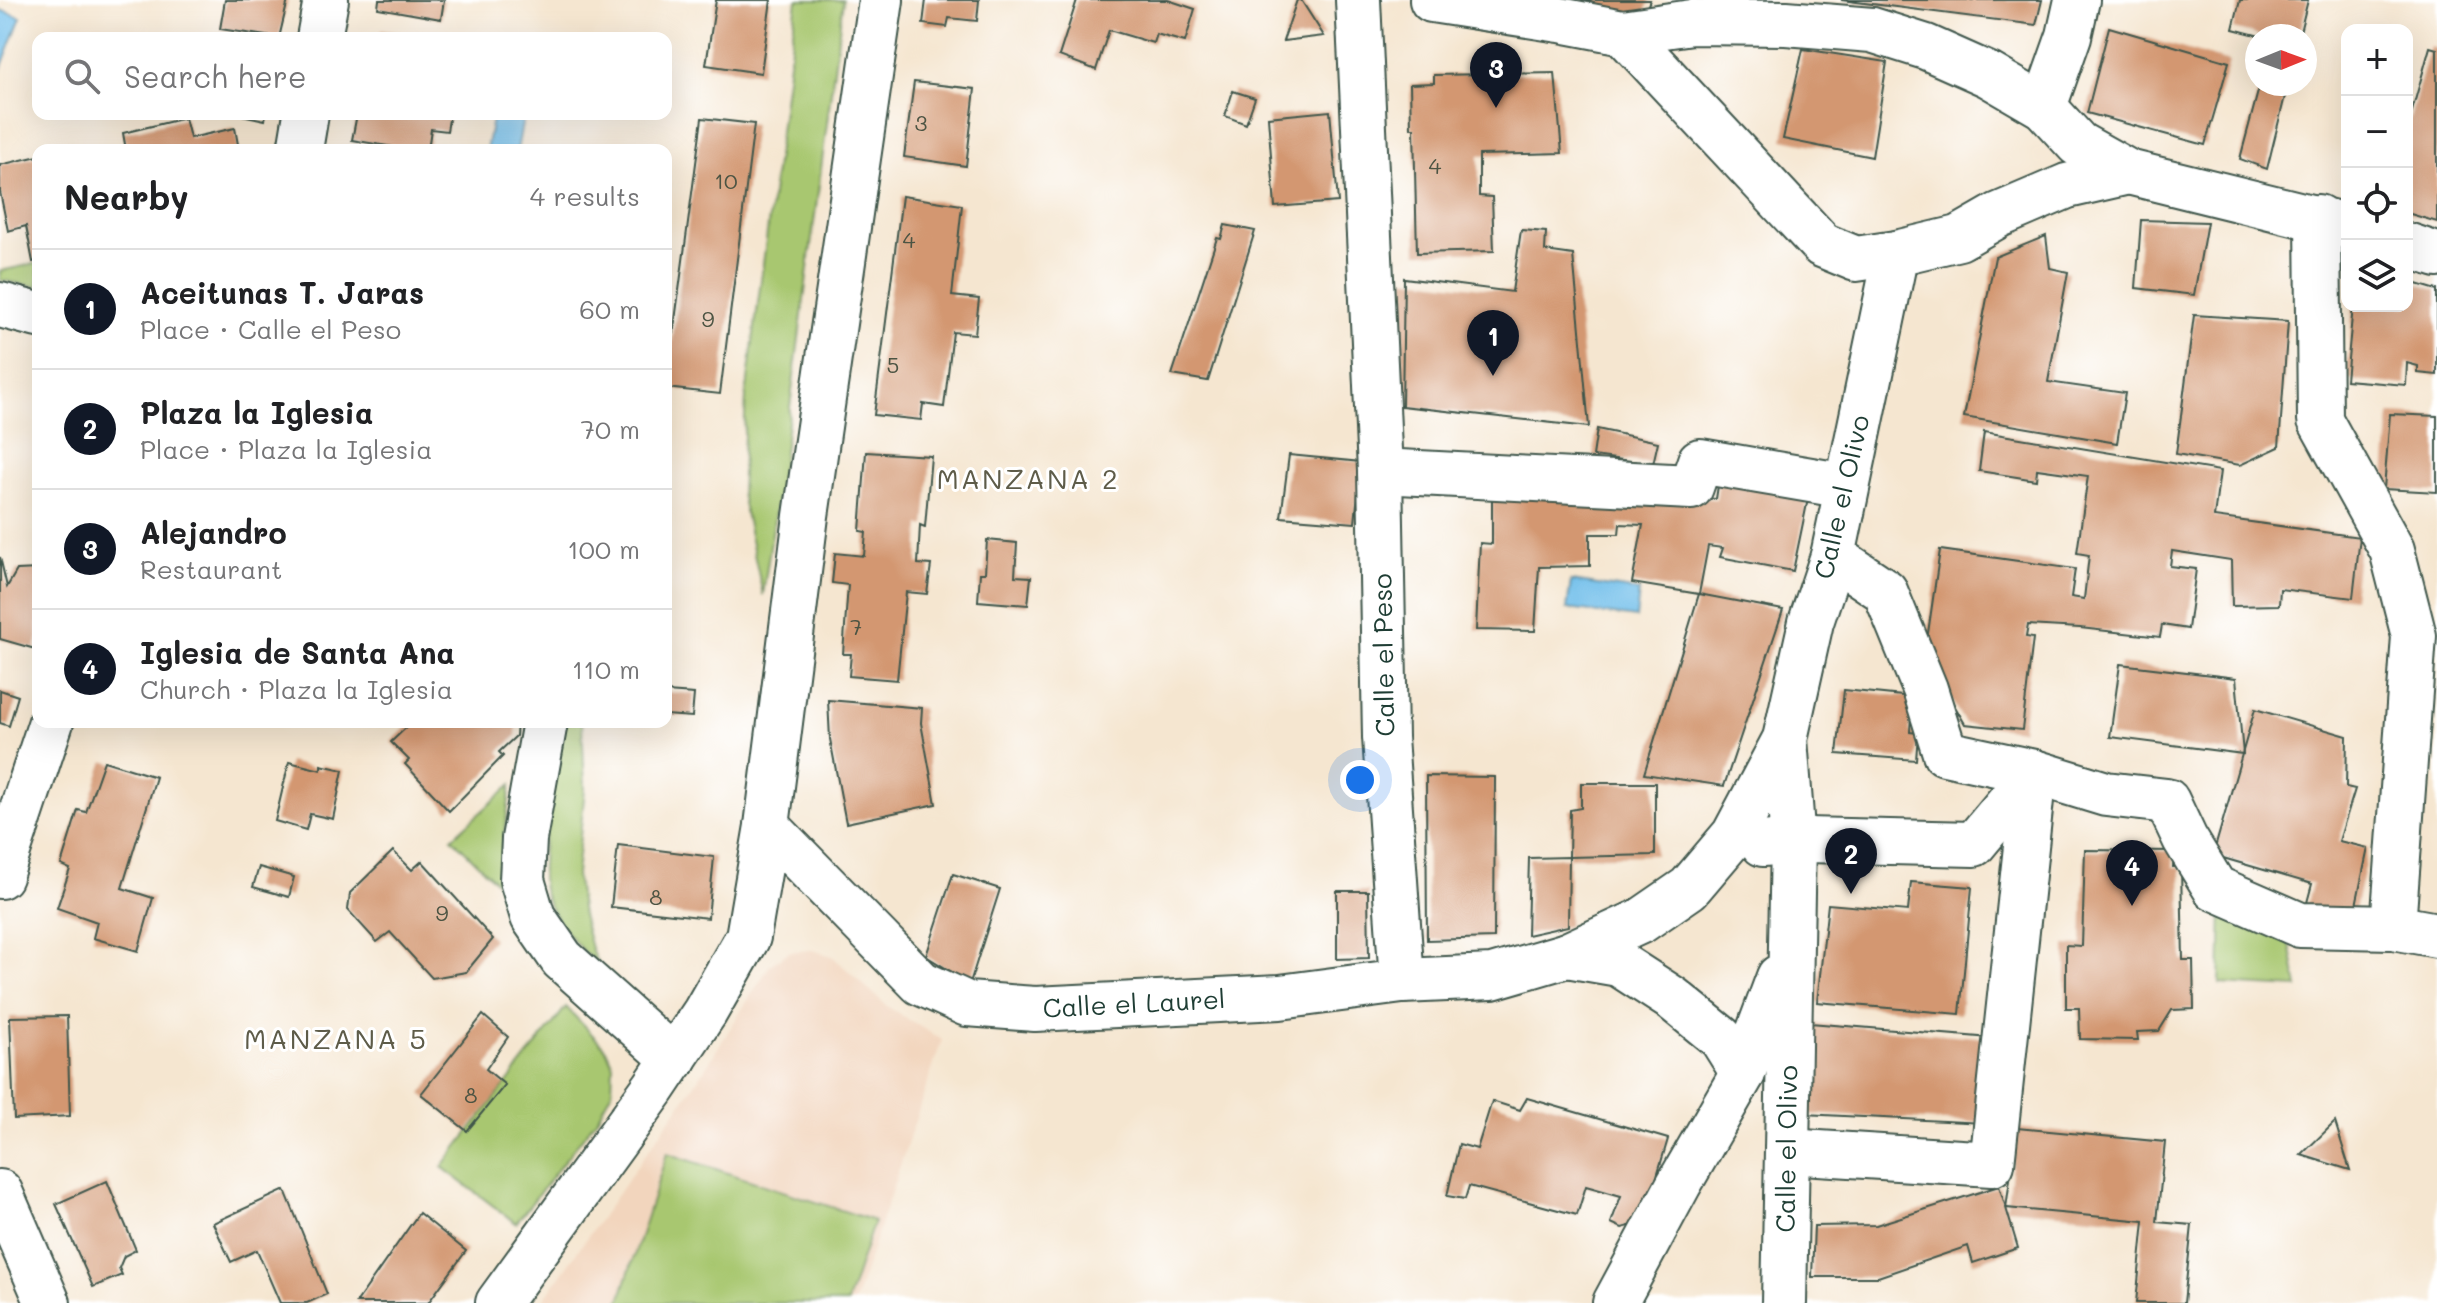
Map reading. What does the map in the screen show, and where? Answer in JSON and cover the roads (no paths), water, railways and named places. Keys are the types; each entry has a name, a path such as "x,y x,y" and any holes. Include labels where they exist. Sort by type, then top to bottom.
{"street":[{"path":"320,32 326,0"},
{"path":"498,1303 674,1059 748,937 767,826 806,516 881,0"},
{"name":"Calle el Peso","path":"1358,0 1380,471 1385,737 1402,981"},
{"path":"1432,0 1648,20 1786,23 1872,30 1926,47 1989,75 2044,107 2078,144 2128,172 2333,222 2320,420 2392,550 2414,636 2393,927"},
{"path":"2044,107 2069,36 2077,0"},
{"path":"1648,20 1822,245 1856,259 1959,238 1999,215 2067,186 2128,172"},
{"path":"301,144 305,120"},
{"path":"2413,247 2437,255"},
{"name":"Calle el Olivo","path":"1567,955 1641,921 1689,888 1734,835 1785,739 1811,622 1833,556 1896,253"},
{"path":"0,305 32,313"},
{"path":"1380,471 1691,487 1700,461 1846,486"},
{"path":"1833,556 1885,591 1925,689 1945,753 2034,772 2106,794 2167,801 2185,839 2215,888 2300,925 2393,927 2437,935"},
{"path":"0,876 49,728"},
{"path":"544,728 524,839 522,880 533,917 562,959 674,1059"},
{"name":"Calle el Olivo","path":"1784,1303 1793,842 1785,739"},
{"path":"1725,846 1793,842 1974,844 2034,772"},
{"path":"1787,1151 1992,1164 2034,772"},
{"name":"Calle el Laurel","path":"767,826 921,983 967,1004 1035,1009 1265,998 1402,981 1492,977 1567,955"},
{"name":"Calle el Olivo","path":"1615,1303 1743,1073 1791,947"},
{"name":"Calle el Olivo","path":"1567,955 1619,964 1673,999 1721,1038 1743,1073"},
{"path":"0,1192 48,1303"}],"water":[{"path":"0,10 21,17 0,71"},
{"path":"492,120 523,120 518,144 487,144"},
{"path":"1571,581 1639,591 1636,618 1567,609"}],"place":[{"name":"Alejandro","path":"1496,108"},
{"name":"Aceitunas T. Jaras","path":"1493,376"},
{"name":"Plaza la Iglesia","path":"1851,894"},
{"name":"Iglesia de Santa Ana","path":"2132,906"}],"district":[{"name":"MANZANA 2","path":"1028,479"},
{"name":"MANZANA 5","path":"336,1039"}]}
